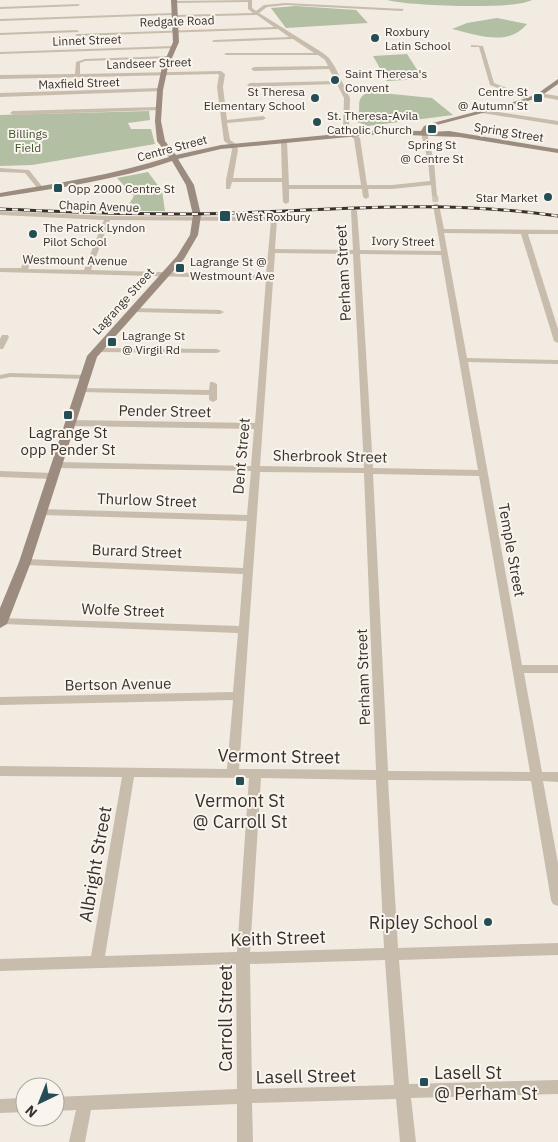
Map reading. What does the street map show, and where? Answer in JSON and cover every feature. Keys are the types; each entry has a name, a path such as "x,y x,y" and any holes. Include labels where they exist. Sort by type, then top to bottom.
{"main road":[{"path":"174,1 174,47 164,72 158,109 161,140 188,180 198,219"},
{"name":"Centre Street","path":"0,195 41,189 144,168 206,149 353,134 424,131 429,125 531,99 558,81"},
{"path":"389,128 442,122"},
{"name":"Centre Street","path":"353,134 389,128 424,131"},
{"name":"Spring Street","path":"424,131 558,151"},
{"name":"Lagrange Street","path":"1,622 25,562 42,512 89,362 97,350 135,310 190,245 198,219"}],"street":[{"path":"174,1 249,0 250,9 276,28 322,54 332,66 347,98 346,128 356,138 366,197"},
{"path":"0,8 78,3 77,50"},
{"path":"0,20 257,13 266,6 286,4 402,10"},
{"name":"Redgate Road","path":"0,34 276,28"},
{"path":"214,41 294,38"},
{"path":"473,46 481,46 492,84 531,99"},
{"name":"Linnet Street","path":"0,53 174,47"},
{"path":"226,54 322,54"},
{"path":"77,75 78,62 85,60 169,56"},
{"path":"254,69 332,66"},
{"name":"Landseer Street","path":"0,77 210,71 222,74 220,87 224,122 228,141 234,146"},
{"path":"250,85 340,82"},
{"name":"Maxfield Street","path":"0,95 160,90"},
{"path":"539,95 558,98"},
{"path":"13,113 158,109"},
{"path":"484,112 558,123"},
{"path":"224,122 263,118"},
{"name":"Temple Street","path":"424,131 431,161 435,201 558,900"},
{"path":"284,141 286,202"},
{"path":"228,188 234,146"},
{"path":"0,170 28,171 41,189"},
{"path":"230,180 364,187 433,183"},
{"name":"Perham Street","path":"354,211 371,519 381,775 391,953 408,1142"},
{"name":"Chapin Avenue","path":"0,214 198,219"},
{"path":"87,272 108,218"},
{"name":"Dent Street","path":"198,219 274,219 254,469 244,630 237,696 233,772"},
{"path":"441,231 558,232"},
{"path":"524,232 542,297 556,330 558,341"},
{"name":"Ivory Street","path":"271,251 444,253"},
{"path":"24,271 30,255"},
{"name":"Westmount Avenue","path":"0,270 269,277"},
{"path":"135,310 220,312"},
{"path":"0,347 5,337"},
{"path":"97,350 217,351"},
{"path":"463,360 558,362"},
{"path":"0,377 10,375 85,377"},
{"path":"81,390 213,392"},
{"name":"Pender Street","path":"71,423 258,426"},
{"name":"Sherbrook Street","path":"0,474 54,471 254,469 482,473"},
{"name":"Thurlow Street","path":"42,512 251,518"},
{"name":"Burard Street","path":"25,562 248,570"},
{"name":"Wolfe Street","path":"1,622 244,630"},
{"path":"518,669 558,670"},
{"name":"Bertson Avenue","path":"0,702 237,696"},
{"name":"Vermont Street","path":"1,773 130,772 181,774 233,772 254,774 558,776"},
{"name":"Albright Street","path":"97,962 130,772"},
{"name":"Carroll Street","path":"245,1142 243,959 254,774"},
{"name":"Keith Street","path":"0,965 558,949"},
{"name":"Lasell Street","path":"65,1103 558,1087"},
{"path":"77,1142 85,1102"},
{"path":"0,1106 15,1105"}],"green space":[{"path":"387,0 532,0 505,5 461,6 416,4"},
{"path":"296,6 356,10 368,23 286,28 271,8"},
{"path":"497,18 527,24 519,31 502,37 482,36 452,29 467,23"},
{"path":"407,54 423,79 387,81 373,56"},
{"path":"372,92 432,98 453,115 368,126 357,122 361,120 358,119 359,103 362,96"},
{"name":"Billings Field","path":"149,111 150,120 128,123 131,129 151,129 155,144 32,165 0,166 0,115"},
{"path":"148,172 162,191 165,211 125,211 134,196 117,178"}],"tunnel":[{"path":"435,196 436,205"}],"railway":[{"path":"0,209 175,214 436,207 517,211 558,216"}],"place":[{"name":"Roxbury Latin School","path":"375,38"},
{"name":"Saint Theresa's Convent","path":"335,80"},
{"name":"St Theresa Elementary School","path":"315,98"},
{"name":"Centre St @ Autumn St","path":"538,98"},
{"name":"St. Theresa-Avila Catholic Church","path":"317,122"},
{"name":"Spring St @ Centre St","path":"432,129"},
{"name":"Opp 2000 Centre St","path":"58,188"},
{"name":"Star Market","path":"548,197"},
{"name":"West Roxbury","path":"225,216"},
{"name":"The Patrick Lyndon Pilot School","path":"33,234"},
{"name":"Lagrange St @ Westmount Ave","path":"180,268"},
{"name":"Lagrange St @ Virgil Rd","path":"112,342"},
{"name":"Lagrange St opp Pender St","path":"68,415"},
{"name":"Vermont St @ Carroll St","path":"240,781"},
{"name":"Ripley School","path":"488,922"},
{"name":"Lasell St @ Perham St","path":"424,1082"}]}
